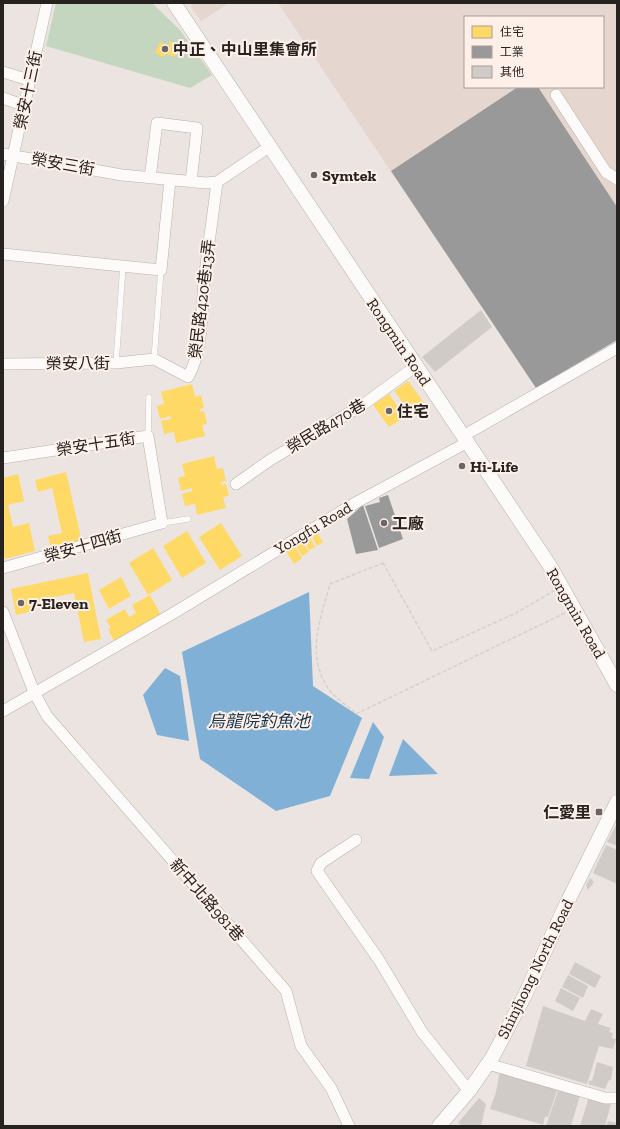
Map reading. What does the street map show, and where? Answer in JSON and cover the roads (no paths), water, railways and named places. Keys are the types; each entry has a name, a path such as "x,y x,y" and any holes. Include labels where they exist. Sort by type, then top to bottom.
{"street":[{"name":"榮安十三街","path":"3,201 8,154 26,106 29,80 47,3"},
{"name":"Rongmin Road","path":"174,3 550,566 617,685"},
{"path":"3,72 29,80"},
{"path":"556,95 606,172 617,179"},
{"path":"3,98 26,106"},
{"path":"150,178 157,123 197,128 191,182"},
{"path":"217,182 269,147"},
{"name":"榮安三街","path":"8,154 122,175 191,182 217,182"},
{"path":"3,254 124,265 161,270 170,180"},
{"name":"榮民路420巷13弄","path":"154,360 188,377 193,369 198,346 204,281 217,182"},
{"name":"Yongfu Road","path":"3,711 172,614 357,502 466,443 463,436 617,348"},
{"name":"榮安八街","path":"3,364 116,364 154,360"},
{"name":"榮民路470巷","path":"236,484 270,460 364,404 416,366"},
{"name":"榮安十五街","path":"3,458 148,436 162,523"},
{"name":"榮安十四街","path":"3,568 162,523"},
{"path":"3,612 34,692"},
{"name":"新中北路981巷","path":"34,692 47,716 286,991 301,1046 331,1088 349,1126"},
{"name":"Shinjhong North Road","path":"440,1126 469,1091 488,1064 525,995 564,909 617,802"},
{"path":"356,840 321,863 317,871 379,960 422,1032 469,1091"},
{"path":"488,1064 605,1098 617,1098"}],"lane":[{"path":"116,364 124,265"},
{"path":"154,360 161,270"},
{"path":"148,436 149,397"},
{"path":"162,523 188,519"}],"water":[{"name":"烏龍院釣魚池","path":"309,592 313,686 362,718 330,796 276,811 200,759 182,652"},
{"path":"165,668 180,676 189,741 157,735 143,695"},
{"path":"373,722 384,737 369,779 350,778"},
{"path":"403,739 438,774 389,776"}],"place":[{"name":"中正、中山里集會所","path":"165,49"},
{"name":"Symtek","path":"314,175"},
{"name":"住宅","path":"389,411"},
{"name":"Hi-Life","path":"462,466"},
{"name":"工廠","path":"384,523"},
{"name":"7-Eleven","path":"21,603"},
{"name":"仁愛里","path":"599,812"}]}
